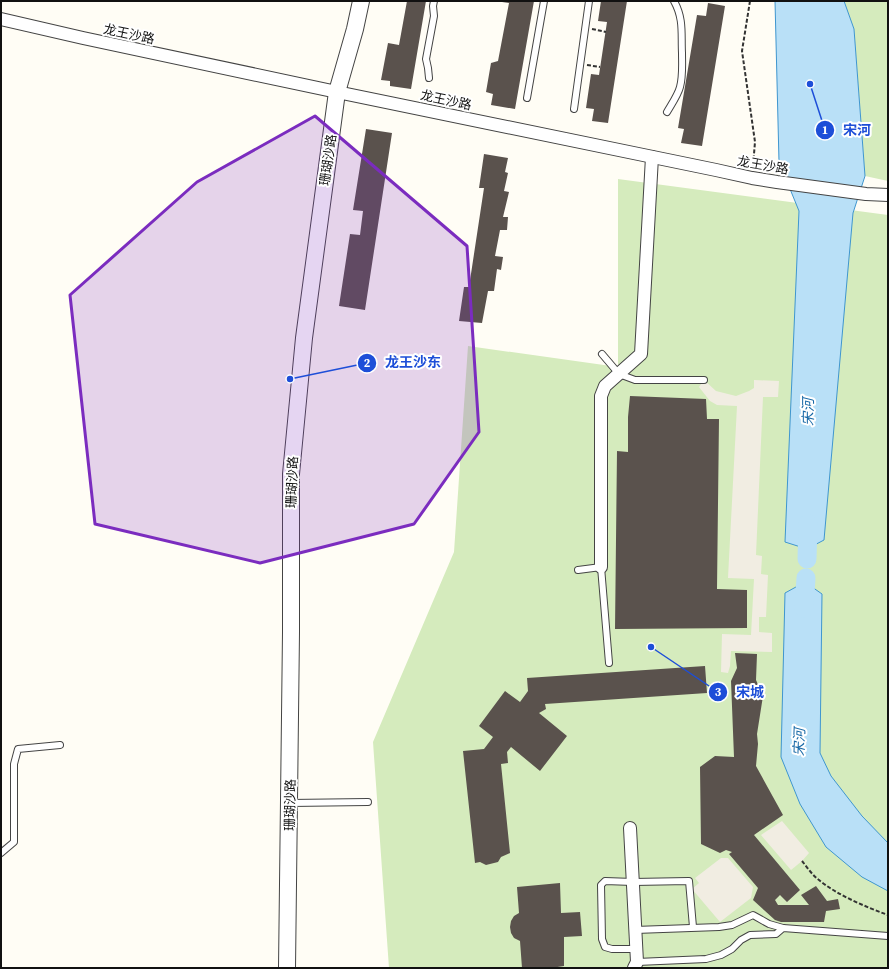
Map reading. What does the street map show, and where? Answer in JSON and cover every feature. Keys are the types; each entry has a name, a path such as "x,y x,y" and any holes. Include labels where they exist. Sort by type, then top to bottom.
{"street":[{"name":"珊瑚沙路","path":"287,968 292,632 291,474 304,338 337,92 355,29 361,1"},
{"name":"龙王沙路","path":"1,19 90,40 752,178 888,196"},
{"path":"602,567 601,396 605,386 641,354 652,157"},
{"path":"630,828 636,930 636,965"}],"lane":[{"path":"429,78 426,59 434,16 434,1"},
{"path":"527,98 544,1"},
{"path":"574,109 589,1"},
{"path":"667,112 680,88 683,65 681,24 679,10 674,1"},
{"path":"602,354 619,374 635,380 704,380"},
{"path":"578,570 602,567 609,662"},
{"path":"1,853 14,842 14,764 18,749 60,744"},
{"path":"290,803 368,802"},
{"path":"636,949 605,948 602,939 601,885 605,882 689,881 693,927"},
{"path":"636,930 719,927 732,925 753,915 769,924 783,928 888,936"},
{"path":"636,965 706,958 721,955 732,949 741,940 750,935 776,934 783,928"}],"path":[{"path":"750,1 742,51 755,142 752,178"},
{"path":"585,28 606,32"},
{"path":"580,64 600,67"},
{"path":"802,861 818,880 838,893 888,915"}],"highlighted area":[{"path":"315,116 467,246 479,432 414,524 260,563 95,524 70,295 197,182"}],"green space":[{"path":"844,1 888,1 888,181 865,176 854,29"},
{"path":"618,179 888,215 888,968 389,968 373,742 454,552 468,346 618,367"}],"shaded area":[{"path":"704,380 716,391 736,396 754,388 754,380 779,381 778,397 763,397 756,555 762,556 761,574 768,575 766,617 759,617 759,632 772,633 772,652 731,651 728,673 721,672 722,634 751,635 754,579 728,578 737,406 717,405 710,401 699,387"},
{"path":"782,821 809,853 791,870 761,835"},
{"path":"721,858 728,858 753,887 751,898 720,922 692,889 699,883 695,878"}],"water":[{"path":"775,1 844,1 854,29 865,176 853,213 824,540 807,549 785,542 799,211 779,162"},
{"path":"805,582 822,594 820,753 831,776 862,816 888,843 888,891 862,877 826,847 800,804 781,757 785,593"}],"building":[{"path":"407,1 426,1 411,89 390,86 390,81 381,80 388,43 399,45"},
{"path":"502,1 534,1 515,109 491,105 493,94 486,92 491,63 498,61 509,3"},
{"path":"601,1 627,1 608,123 592,121 594,109 586,108 591,74 599,75 607,22 598,21"},
{"path":"708,3 725,6 702,146 681,143 684,129 678,128 697,15 706,16"},
{"path":"366,129 392,133 365,310 339,306 350,234 360,235 363,211 353,210"},
{"path":"484,154 508,158 505,172 508,173 504,191 509,192 503,217 508,217 507,230 500,230 495,256 503,257 501,270 497,269 494,291 488,291 482,323 459,321 464,287 469,287 484,188 479,188"},
{"path":"630,396 706,399 707,419 719,419 717,589 747,590 747,628 615,629 617,451 628,452 628,417"},
{"path":"735,653 757,654 756,680 763,696 757,734 758,744 756,766 783,815 754,835 800,890 787,902 780,895 775,900 778,905 809,905 801,895 816,886 827,901 838,899 840,909 826,911 824,922 781,922 775,920 753,900 758,888 729,854 732,852 726,850 720,853 701,844 700,767 715,756 734,757 731,681 737,668"},
{"path":"705,666 707,693 545,704 546,709 539,713 567,736 540,771 511,747 507,752 508,763 501,764 510,853 501,857 498,862 486,865 480,862 475,863 463,751 484,749 493,737 479,726 505,691 520,702 528,691 527,678"},
{"path":"560,883 561,913 580,912 582,936 564,937 564,966 551,968 522,968 520,941 514,938 510,927 514,916 519,913 517,887"}],"waterway":[{"name":"宋河","path":"807,559 808,524"},
{"name":"宋河","path":"804,608 806,578"}],"place":[{"name":"宋河","path":"810,84"},
{"name":"龙王沙东","path":"290,379"},
{"name":"宋城","path":"651,647"}]}
